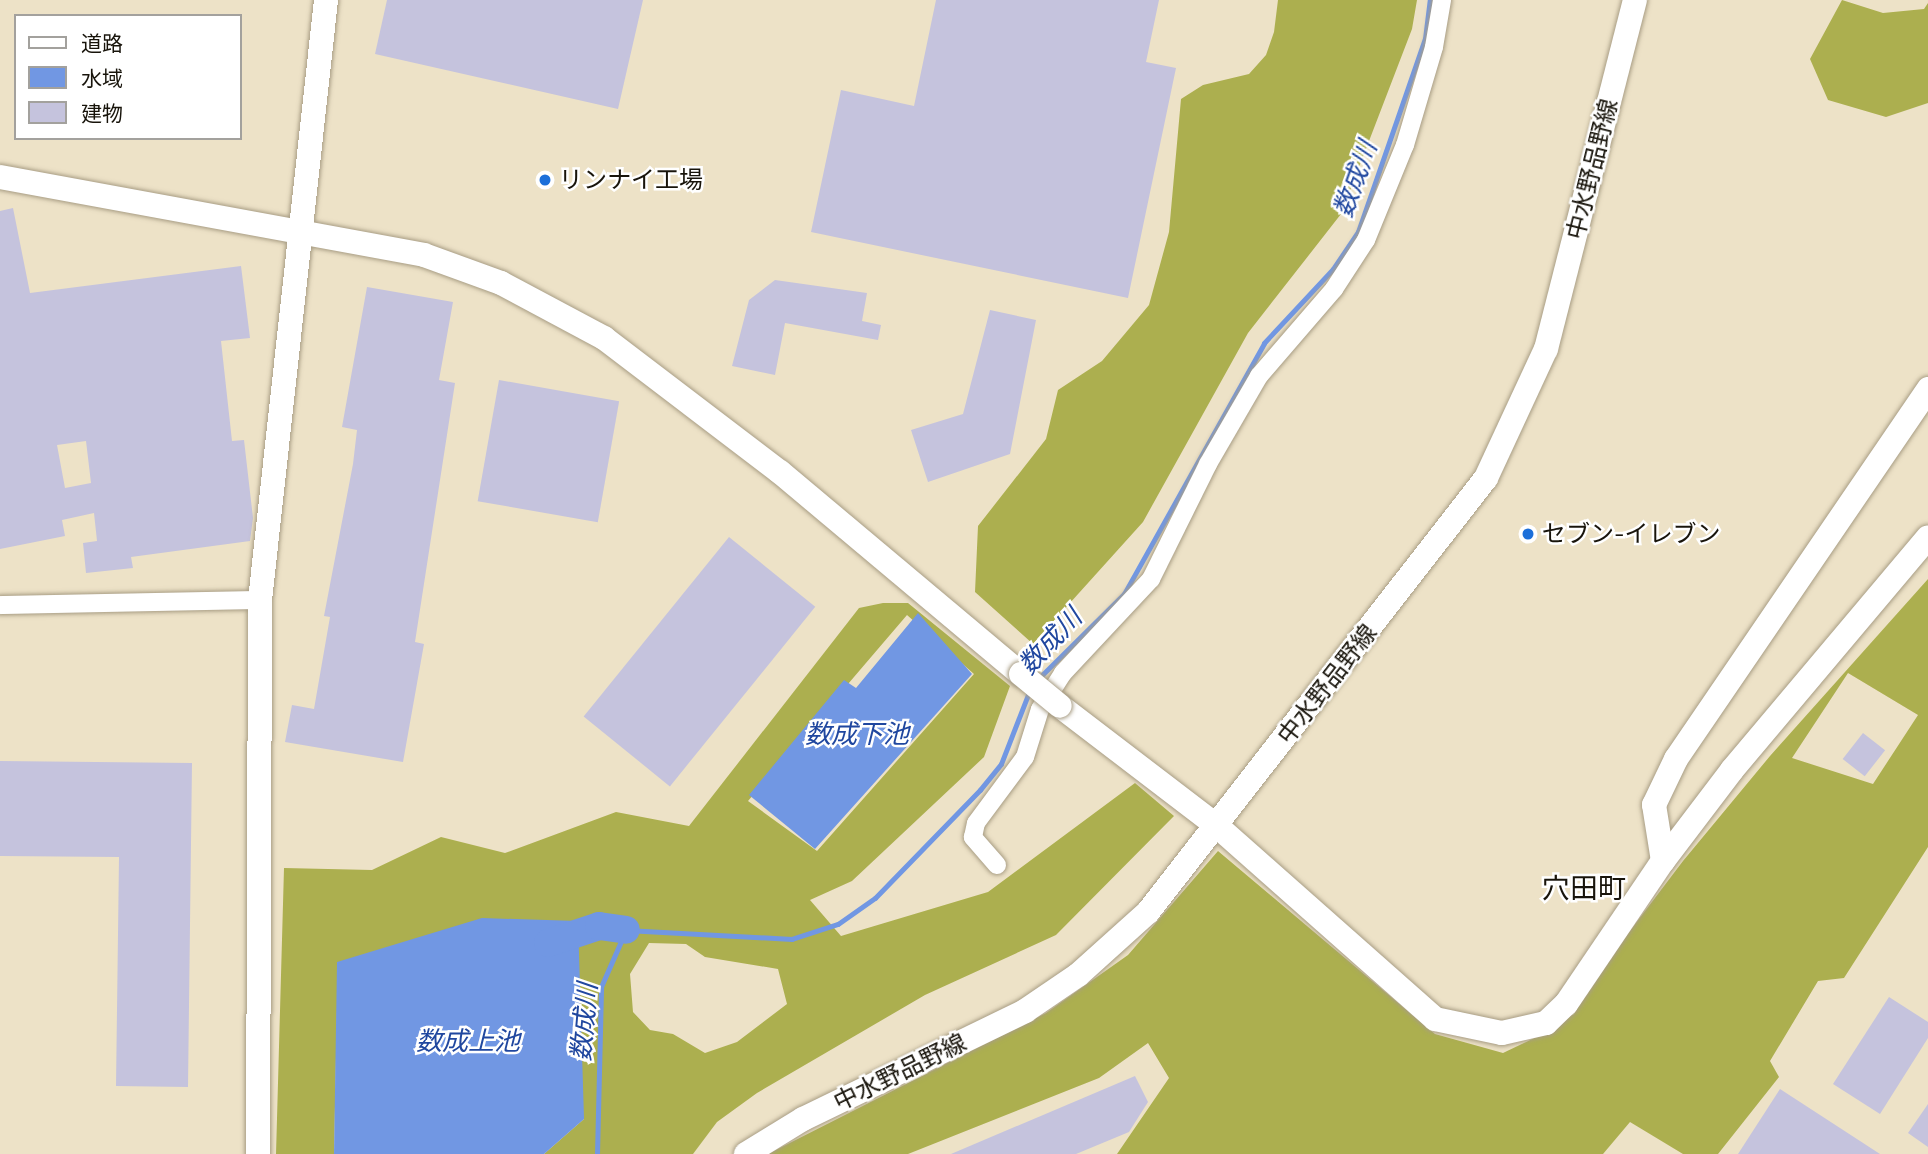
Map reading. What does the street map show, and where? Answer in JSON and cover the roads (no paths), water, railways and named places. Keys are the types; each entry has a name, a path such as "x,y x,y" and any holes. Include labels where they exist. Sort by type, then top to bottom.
{"street":[{"path":"258,1154 260,600 326,0"},
{"path":"997,865 973,838 976,823 1025,757 1041,709 1063,673 1152,579 1208,464 1259,376 1334,289 1366,240 1405,145 1434,47 1442,0"},
{"name":"中水野品野線","path":"746,1154 803,1119 1025,1011 1078,975 1149,912 1486,478 1518,418 1546,349 1635,0"},
{"path":"0,177 424,256 501,283 604,338 780,472 1060,706 1217,826 1435,1019 1502,1033 1546,1023 1566,1004 1663,861 1732,770 1928,537"},
{"path":"1663,861 1654,805 1676,759 1928,389"},
{"path":"0,605 260,600"}],"water":[{"name":"数成下池","path":"918,613 972,674 815,849 749,795 844,680 856,688"},
{"name":"数成上池","path":"482,918 578,921 584,1119 544,1154 334,1154 337,962"}],"waterway":[{"name":"数成川","path":"1038,679 1124,594 1264,343 1333,269 1358,232 1425,39 1430,0"},
{"name":"数成川","path":"597,1154 601,987 626,930 792,939 838,924 875,898 980,790 1001,764 1029,692"},
{"path":"548,943 599,926 626,930"}],"place":[{"name":"リンナイ工場","path":"545,180"},
{"name":"セブン-イレブン","path":"1528,534"}],"district":[{"name":"穴田町","path":"1584,888"}]}
